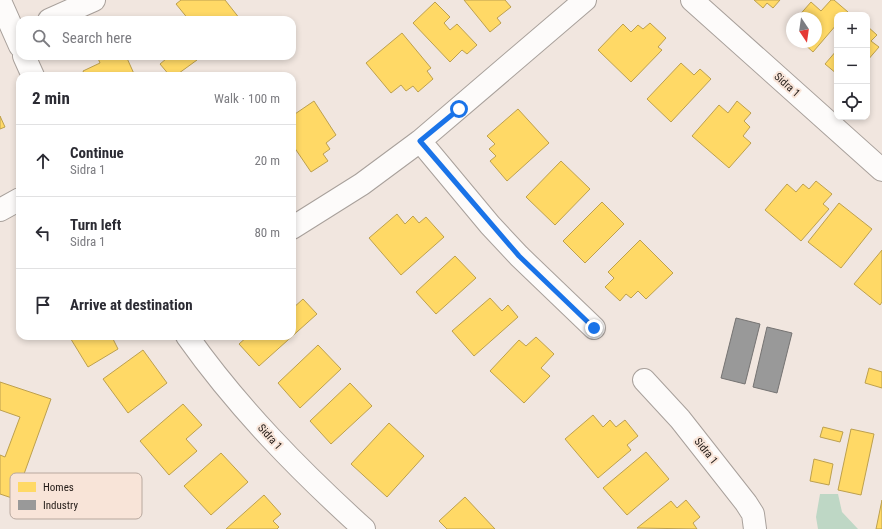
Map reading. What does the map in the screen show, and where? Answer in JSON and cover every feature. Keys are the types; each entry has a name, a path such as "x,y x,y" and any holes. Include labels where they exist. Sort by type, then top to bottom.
{"street":[{"path":"58,16 94,0"},
{"path":"296,225 362,184 420,141 585,0"},
{"name":"Sidra 1","path":"692,0 882,170"},
{"path":"0,1 16,33"},
{"path":"26,60 31,72"},
{"path":"420,141 519,256 594,328"},
{"path":"0,210 16,201"},
{"name":"Sidra 1","path":"190,340 236,398 277,446 321,490 364,529"},
{"name":"Sidra 1","path":"644,380 680,419 746,503 753,514 755,529"}],"green space":[{"path":"820,494 838,494 842,512 858,529 818,529 816,517"}],"building: Homes":[{"path":"181,0 225,0 238,16 186,16 176,4"},
{"path":"464,0 505,0 511,7 497,18 501,23 490,32"},
{"path":"754,0 780,0 773,8 767,3 763,8"},
{"path":"831,0 834,0 848,12 834,12 834,28 822,42 822,12 802,12 811,2 821,11"},
{"path":"435,2 450,17 444,23 450,30 457,24 477,45 467,54 462,50 450,62 413,23"},
{"path":"650,23 666,38 658,47 662,50 631,82 598,50 623,24 631,32 638,25 643,29"},
{"path":"870,29 877,35 871,41 879,47 870,58"},
{"path":"402,33 431,68 427,71 433,79 418,92 413,86 406,91 401,85 391,93 366,63"},
{"path":"809,48 816,48 813,52"},
{"path":"834,54 834,72 825,64"},
{"path":"99,60 128,60 133,72 83,72 100,63"},
{"path":"165,60 197,60 180,72 167,72 160,64"},
{"path":"681,63 694,75 700,69 711,79 671,122 647,99"},
{"path":"314,101 336,135 326,143 330,149 323,154 328,161 311,172 296,150 296,113"},
{"path":"737,101 751,113 744,121 750,127 743,136 751,143 729,168 692,136 719,105 728,113"},
{"path":"518,109 549,143 507,181 490,161 496,156 489,149 495,144 487,136"},
{"path":"0,116 5,127 0,129"},
{"path":"561,161 590,189 555,225 526,197"},
{"path":"816,181 832,194 823,204 829,209 801,241 765,210 787,184 796,192 803,184 809,189"},
{"path":"602,202 624,224 585,263 563,241"},
{"path":"839,203 872,229 841,268 808,242"},
{"path":"397,214 405,224 413,216 419,223 426,217 444,237 401,275 369,238"},
{"path":"640,240 673,273 646,299 638,291 631,298 626,294 620,301 605,287 614,278 608,272"},
{"path":"882,250 882,302 880,305 854,284"},
{"path":"455,256 476,278 436,314 416,292"},
{"path":"490,298 502,311 508,305 518,317 474,356 452,331"},
{"path":"303,299 317,314 296,333 296,305"},
{"path":"536,337 554,354 541,368 550,376 524,403 490,371 519,340 526,346"},
{"path":"71,340 114,340 118,349 88,367"},
{"path":"244,340 288,340 259,366 239,344"},
{"path":"318,345 341,369 300,408 278,383"},
{"path":"143,350 167,383 128,413 103,379"},
{"path":"869,368 882,372 882,388 865,383"},
{"path":"0,382 51,399 24,473 10,473 10,497 0,494 0,455 5,457 20,417 0,410"},
{"path":"350,383 372,406 331,444 310,421"},
{"path":"183,404 202,425 186,439 197,451 169,475 140,441"},
{"path":"593,415 603,427 610,420 616,427 625,420 638,436 627,445 631,450 598,478 565,439"},
{"path":"389,423 424,456 387,497 351,464"},
{"path":"823,427 843,432 840,442 820,437"},
{"path":"851,429 874,434 861,495 838,490"},
{"path":"646,452 669,479 627,515 603,488"},
{"path":"221,453 248,482 211,515 184,486"},
{"path":"814,459 833,464 829,485 810,481"},
{"path":"264,495 281,514 273,521 279,527 277,529 226,529"},
{"path":"465,497 495,529 447,529 439,521"},
{"path":"686,500 700,517 693,523 697,529 637,528 671,501 677,508"},
{"path":"882,500 882,529 876,529"}],"building: Industry":[{"path":"736,318 760,324 745,384 721,378"},
{"path":"767,327 792,333 777,393 753,387"}],"route":[{"path":"459,109 420,141 490,225 550,287 594,328"}]}
